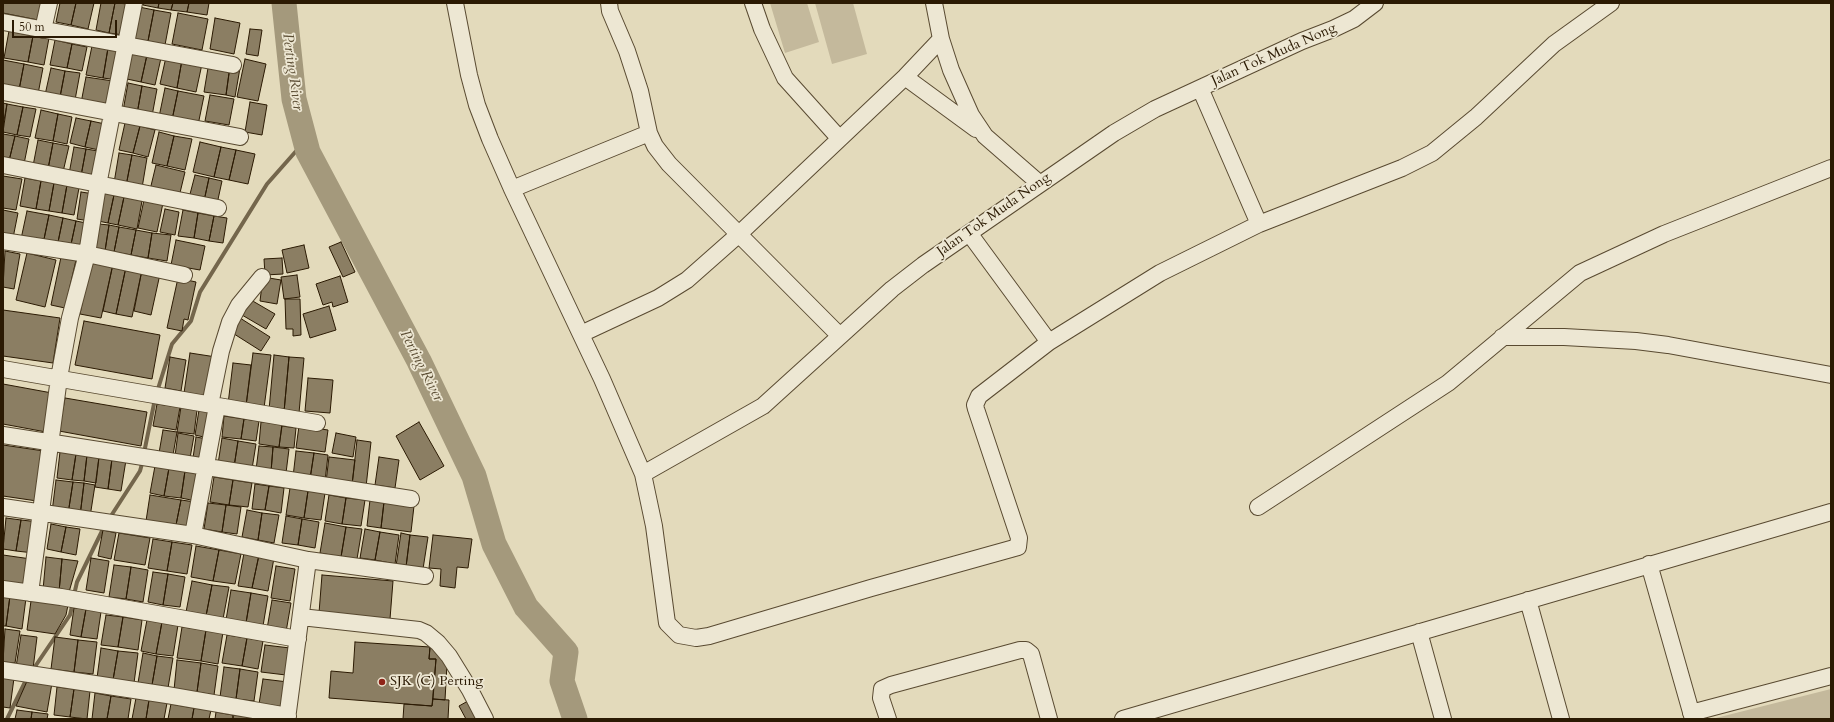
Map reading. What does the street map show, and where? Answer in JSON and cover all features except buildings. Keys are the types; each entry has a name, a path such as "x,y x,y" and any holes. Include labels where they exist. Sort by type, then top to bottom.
{"street":[{"path":"43,30 49,3"},
{"path":"30,593 60,378 70,318 87,254 98,185 134,3"},
{"path":"455,3 469,75 477,105 512,189 581,334 643,474 654,526 667,623 675,632 683,636 696,638 710,636 871,588 1015,549 1019,545 1019,538 975,405 979,396 1049,342 1160,273 1259,224 1402,168 1432,153 1476,117 1554,44 1611,3"},
{"path":"609,3 610,12 627,51 644,101 649,133 655,146 669,164 738,236 840,336"},
{"path":"753,3 762,29 785,78 839,138"},
{"path":"934,3 941,39 963,99 985,136"},
{"name":"Jalan Tok Muda Nong","path":"643,474 763,406 892,289 1039,183 1114,132 1155,109 1302,41 1333,29 1354,18 1375,3"},
{"path":"3,22 233,65"},
{"path":"581,334 673,290 688,280 738,236 839,138 905,77 941,39"},
{"path":"905,77 985,136 1039,183"},
{"path":"1200,88 1259,224"},
{"path":"3,92 240,137"},
{"path":"512,189 649,133"},
{"path":"3,165 218,208"},
{"path":"1258,507 1448,383 1567,283 1595,265 1664,234 1831,168"},
{"path":"969,234 1049,342"},
{"path":"3,241 87,254 184,275"},
{"path":"193,535 206,467 221,352 230,322 239,305 262,277"},
{"path":"1502,337 1564,337 1636,341 1668,345 1831,375"},
{"path":"3,369 317,423"},
{"path":"3,435 411,499"},
{"path":"3,507 41,514 193,535 308,560 425,576"},
{"path":"1123,719 1248,684 1649,564 1831,512"},
{"path":"3,670 167,695 288,717 308,560"},
{"path":"1649,564 1692,716 1831,676"},
{"path":"3,589 67,598 298,639"},
{"path":"1528,600 1561,719"},
{"path":"301,617 419,630 426,633 438,643 449,656 470,690 485,719"},
{"path":"1419,632 1443,719"},
{"path":"888,719 881,698 882,689 891,685 1020,650 1026,650 1031,654 1049,719"}],"shaded area":[{"path":"770,3 807,3 819,42 785,53"},
{"path":"815,3 853,3 867,54 832,64"},
{"path":"1831,689 1831,719 1712,719"}],"waterway":[{"name":"Perting River","path":"284,3 294,99 308,152 419,361 474,476 494,544 526,607 566,652 562,681 575,719"},
{"path":"157,392 172,344 191,321 200,292 267,184 305,141"},
{"path":"144,453 155,399"},
{"path":"109,519 140,471 143,460"},
{"path":"74,595 77,582 104,527"},
{"path":"32,671 70,615 73,602"},
{"path":"7,719 27,678"}],"place":[{"name":"SJK (C) Perting","path":"382,682"}]}
